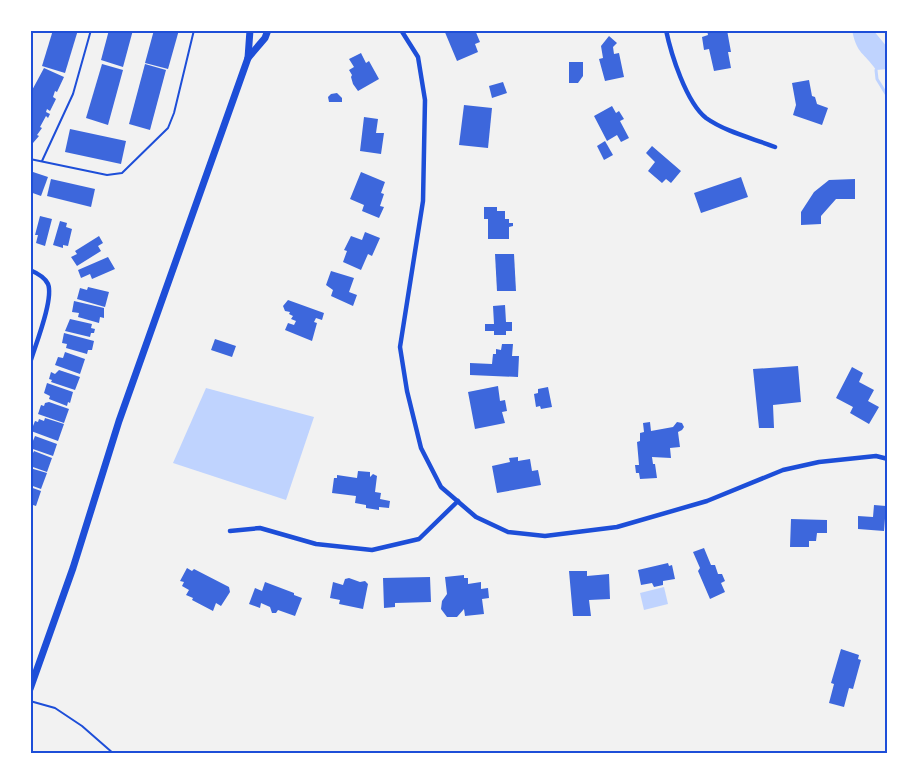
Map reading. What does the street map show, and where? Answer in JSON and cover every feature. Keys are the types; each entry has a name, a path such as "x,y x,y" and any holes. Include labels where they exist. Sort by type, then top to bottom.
{"main road":[{"path":"30,689 73,568 119,421 248,58 250,30"},
{"path":"248,58 265,38 268,30"}],"street":[{"path":"401,30 418,57 425,100 423,201 400,347 407,391 421,448 441,487 476,517 508,532 545,536 617,527 707,501 783,470 810,464 876,456 888,459"},
{"path":"666,30 670,49 688,93 705,117 728,130 775,147"},
{"path":"30,270 46,279 50,287 48,306 30,363"},
{"path":"230,531 260,528 315,544 372,549 419,540 458,501"}],"lane":[{"path":"42,161 73,94 91,30"},
{"path":"30,159 107,175 122,173 168,128 174,113 194,30"},
{"path":"30,700 55,708 82,726 114,754"}],"water":[{"path":"852,30 873,30 888,48 888,69 876,70 859,49"},
{"path":"206,388 314,417 286,500 173,463"},
{"path":"664,587 668,604 644,610 640,593"}],"building":[{"path":"53,30 78,30 65,73 42,66"},
{"path":"109,30 133,30 123,67 101,60"},
{"path":"154,30 179,30 168,69 145,63"},
{"path":"444,30 475,30 480,42 475,44 478,52 457,61"},
{"path":"707,30 727,30 731,68 714,71 709,49 704,50 702,37 708,35"},
{"path":"609,36 617,43 613,47 614,54 619,53 624,77 605,81 599,59 603,58 601,46"},
{"path":"361,53 366,63 369,61 379,79 358,91 353,84 349,70 354,67 349,59"},
{"path":"569,62 583,62 583,76 578,83 569,83"},
{"path":"102,64 123,70 108,125 86,118"},
{"path":"145,64 166,70 150,130 129,124"},
{"path":"44,68 64,77 57,92 55,91 53,97 56,99 50,111 47,109 46,112 50,114 48,118 46,116 37,135 39,136 33,143 30,141 30,94"},
{"path":"809,80 812,96 815,97 817,104 828,108 822,125 793,115 796,105 792,83"},
{"path":"503,82 507,93 492,98 489,86"},
{"path":"337,93 342,98 342,102 329,102 328,97"},
{"path":"464,105 492,108 488,148 459,145"},
{"path":"612,106 616,113 619,111 624,119 620,121 629,138 621,142 617,135 607,141 594,116"},
{"path":"364,117 378,119 376,133 384,133 381,154 360,151"},
{"path":"70,129 126,141 121,164 65,152"},
{"path":"605,141 613,155 604,160 597,146"},
{"path":"652,146 681,171 671,183 666,179 662,183 648,171 655,162 646,153"},
{"path":"30,171 48,177 41,196 30,192"},
{"path":"361,172 385,182 380,206 384,207 379,218 362,211 364,205 350,199"},
{"path":"741,177 748,197 701,213 694,193"},
{"path":"51,179 95,189 91,207 47,196"},
{"path":"855,179 855,199 836,199 821,216 821,224 801,225 801,212 814,192 829,180"},
{"path":"484,207 497,207 497,211 505,211 505,219 513,223 513,226 509,227 509,239 488,239 488,219 484,219"},
{"path":"40,216 52,219 45,246 36,243 38,235 35,235"},
{"path":"60,221 67,223 66,227 72,229 68,246 63,245 63,248 53,245"},
{"path":"365,232 380,238 372,256 368,254 361,270 343,262 347,251 344,250 351,236 362,240"},
{"path":"99,236 103,243 98,246 101,251 77,266 71,257 77,254 75,251"},
{"path":"495,254 514,254 516,291 497,291"},
{"path":"108,257 115,269 92,279 90,274 81,278 78,270"},
{"path":"331,271 354,278 349,292 357,295 353,306 331,296 333,290 326,285"},
{"path":"88,287 109,292 105,307 77,299 80,288 87,290"},
{"path":"288,300 324,313 322,320 316,318 314,322 317,323 312,341 285,330 288,323 294,325 296,321 291,319 293,316 289,314 290,312 285,311 283,306"},
{"path":"74,301 104,308 104,318 100,317 99,323 78,317 79,313 72,312"},
{"path":"505,305 506,322 512,322 512,331 506,331 506,335 494,335 494,331 485,331 485,324 494,324 493,306"},
{"path":"70,319 92,324 91,328 95,329 94,333 91,333 90,337 65,331"},
{"path":"64,333 94,341 92,350 88,350 87,354 66,348 67,344 62,343"},
{"path":"215,339 236,346 232,357 211,350"},
{"path":"502,344 513,344 512,356 519,356 518,377 470,375 470,363 492,364 493,354 496,354 496,349 501,350"},
{"path":"65,352 85,359 80,374 55,365 58,357 63,358"},
{"path":"798,366 801,402 773,405 774,428 759,428 753,369"},
{"path":"852,367 863,373 859,382 874,390 868,401 879,407 869,424 850,413 853,407 836,398"},
{"path":"59,370 80,377 75,390 51,382 52,380 49,379 51,372 55,374"},
{"path":"47,383 73,392 67,406 49,399 50,396 44,393"},
{"path":"498,386 500,401 505,400 507,411 502,412 505,423 475,429 468,392"},
{"path":"548,387 552,407 541,409 540,406 536,407 534,394 538,393 538,389"},
{"path":"49,402 69,409 64,423 38,414 41,405 44,406"},
{"path":"45,418 64,424 58,441 31,431 35,421 38,422 39,419 44,421"},
{"path":"650,422 651,431 673,427 677,422 682,423 684,427 678,432 680,447 670,448 671,458 652,457 657,478 640,479 635,465 639,465 637,442 640,441 640,433 644,432 643,423"},
{"path":"35,436 57,444 53,456 30,448"},
{"path":"34,451 52,458 47,472 30,466 30,452"},
{"path":"518,457 518,461 530,459 532,471 538,470 541,485 497,493 492,466 510,462 509,458"},
{"path":"30,468 47,473 41,489 30,485"},
{"path":"358,471 370,472 370,477 373,474 377,476 375,492 381,493 380,499 390,501 389,508 379,507 379,510 366,508 366,505 355,503 356,496 332,493 334,478 337,478 337,475 357,478"},
{"path":"30,487 41,491 36,506 30,504"},
{"path":"874,505 886,506 884,531 858,529 858,516 873,517"},
{"path":"791,519 827,520 827,533 817,533 816,541 809,541 809,547 790,547"},
{"path":"704,548 711,565 715,565 718,574 722,574 725,581 721,583 725,592 710,599 693,552"},
{"path":"668,563 669,566 672,565 675,579 663,581 663,585 654,587 652,583 641,585 638,570"},
{"path":"187,568 192,571 194,569 229,587 230,592 221,606 216,603 213,611 186,595 189,590 182,586 184,582 180,581"},
{"path":"569,571 587,571 587,576 609,574 610,599 589,600 591,616 573,616"},
{"path":"464,575 464,578 468,578 468,584 481,582 481,589 488,588 489,598 482,599 484,614 465,616 464,609 457,617 447,617 441,609 442,601 447,594 445,577"},
{"path":"430,577 431,602 395,603 395,607 384,608 383,578"},
{"path":"345,579 360,582 365,581 368,584 363,609 339,604 340,600 330,598 333,582 343,585"},
{"path":"265,582 302,598 295,616 278,610 272,613 270,607 261,603 260,608 249,604 255,588 262,591"},
{"path":"841,649 859,655 858,659 861,660 853,689 849,688 844,707 829,703 834,684 831,683"}],"waterway":[{"path":"876,70 877,79 888,97"}]}
